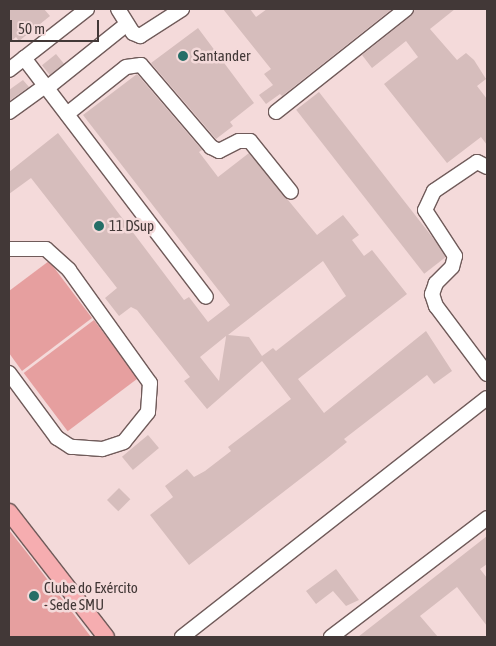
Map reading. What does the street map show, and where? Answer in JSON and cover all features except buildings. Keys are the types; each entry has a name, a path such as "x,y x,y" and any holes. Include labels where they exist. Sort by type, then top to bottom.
{"main road":[{"path":"9,512 106,637"}],"street":[{"path":"9,70 87,9"},
{"path":"118,9 127,24 140,36 182,9"},
{"path":"276,112 406,9"},
{"path":"9,112 46,87 127,24"},
{"path":"24,58 206,297"},
{"path":"67,114 126,67 141,65 211,147 219,151 240,141 250,141 291,192"},
{"path":"487,167 477,162 434,191 425,210 455,256 452,267 436,283 432,294 436,306 487,374"},
{"path":"9,249 46,249 69,270 150,383 148,412 124,442 102,449 72,447 56,438 9,373"},
{"path":"182,637 487,398"},
{"path":"330,637 487,518"}],"shaded area":[{"path":"49,261 92,318 22,371 9,353 9,291"},
{"path":"94,320 138,378 68,431 24,373"},
{"name":"Clube do Exército - Sede SMU","path":"9,530 28,554 91,637 9,637"}],"place":[{"name":"Santander","path":"183,56"},
{"name":"11 DSup","path":"99,226"},
{"name":"Clube do Exército - Sede SMU","path":"34,596"}]}
